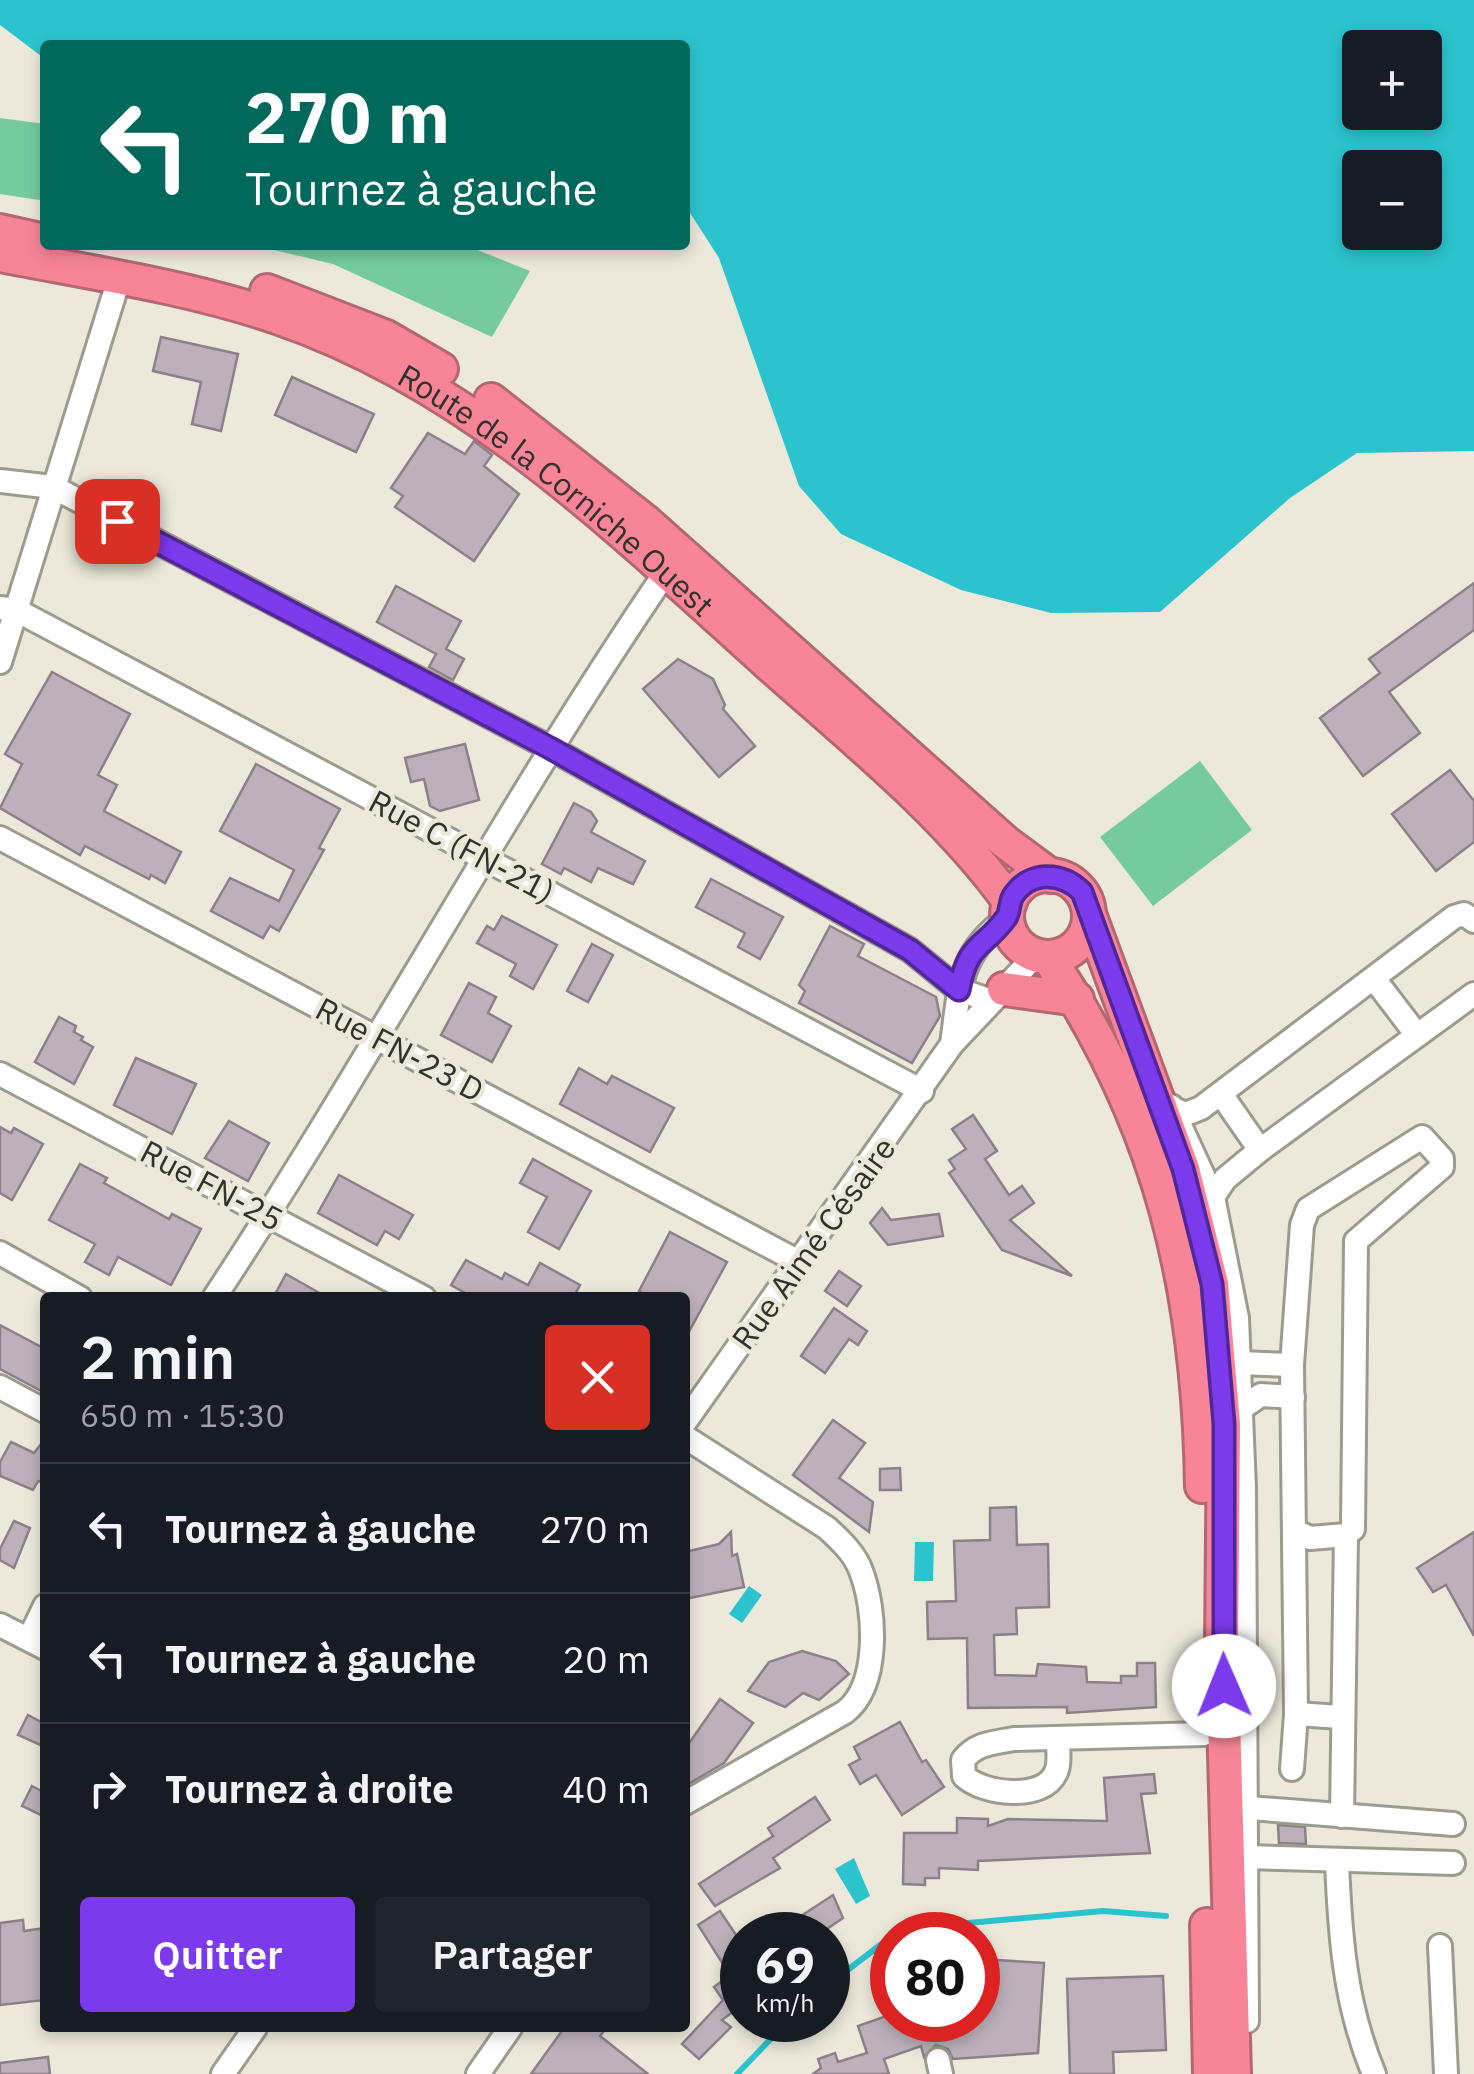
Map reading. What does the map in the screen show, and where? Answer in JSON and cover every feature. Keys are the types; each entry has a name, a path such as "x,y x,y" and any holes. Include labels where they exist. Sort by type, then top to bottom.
{"highway":[{"path":"0,232 40,240"},
{"name":"Route de la Corniche Ouest","path":"88,250 209,275 329,312 386,337 489,398 646,522 1005,842 1051,876"},
{"name":"Route de la Corniche Ouest","path":"0,255 119,278 280,318 406,374 475,414 666,572 906,787 1009,909"},
{"path":"1210,2074 1202,1450 1192,1315 1156,1172 1126,1094 1076,999 1042,956 1015,941 1009,909 1027,882 1051,876 1073,884 1089,914 1166,1100 1208,1267 1222,1376 1222,1647 1237,2074"},
{"path":"1042,956 1073,949 1088,927 1089,914"},
{"path":"998,995 1076,999"}],"street":[{"path":"0,662 8,609 53,487 119,278"},
{"path":"0,481 53,487 550,748 910,950 959,990 998,995"},
{"path":"218,1292 269,1215 550,748 666,572"},
{"name":"Rue C (FN-21)","path":"8,609 922,1092"},
{"name":"Rue FN-23 D","path":"0,838 799,1262"},
{"path":"947,1054 964,964 1009,909"},
{"path":"1166,1100 1194,1112 1375,980 1454,917 1464,914 1474,921"},
{"name":"Rue Aimé Césaire","path":"690,1415 947,1054 998,995 1042,956"},
{"path":"1375,980 1417,1035"},
{"path":"1212,1197 1225,1179 1260,1150 1474,994"},
{"name":"Rue FN-25","path":"0,1074 413,1292"},
{"path":"1221,1094 1260,1150"},
{"path":"1166,1100 1212,1197 1237,1318 1249,1808 1247,2037 1237,2074"},
{"path":"1292,1769 1296,1714 1292,1365 1304,1216 1425,1138 1442,1159 1442,1168 1356,1241 1353,1529 1346,1536 1310,1538 1295,1531"},
{"path":"0,1253 69,1292"},
{"path":"1238,1362 1292,1365"},
{"path":"0,1387 40,1408"},
{"path":"1242,1408 1260,1395 1293,1398"},
{"path":"690,1440 827,1528 845,1545 863,1574 871,1676 845,1712 690,1799"},
{"path":"1342,1816 1346,1536"},
{"path":"0,1624 37,1644"},
{"path":"1296,1714 1342,1716"},
{"path":"1058,1740 1204,1734"},
{"path":"1249,1808 1453,1824"},
{"path":"1248,1857 1453,1863"},
{"path":"1337,1862 1340,1943 1348,1997 1374,2074"},
{"path":"1440,1946 1446,2074"},
{"path":"223,2074 252,2032"},
{"path":"478,2074 507,2032"}],"green space":[{"path":"0,118 40,123 40,200 0,194"},
{"path":"274,250 478,250 530,271 492,337 333,264"},
{"path":"1200,761 1252,830 1153,906 1100,837"}],"water":[{"path":"0,0 1474,0 1474,451 1357,453 1290,498 1160,612 1051,613 961,590 841,534 799,486 719,258 690,213 690,40 40,40 40,55 0,25"},
{"path":"915,1542 934,1542 933,1581 914,1581"},
{"path":"749,1586 762,1595 742,1623 729,1614"},
{"path":"854,1858 870,1896 856,1904 835,1869"}],"building":[{"path":"161,337 238,354 221,431 192,424 201,382 153,371"},
{"path":"292,377 374,414 356,452 275,415"},
{"path":"428,433 465,454 474,441 492,455 484,466 519,494 474,561 395,507 403,496 391,488"},
{"path":"1474,583 1474,630 1389,692 1420,733 1363,776 1320,718 1380,673 1369,659"},
{"path":"396,586 461,621 446,649 464,659 453,680 429,667 436,654 377,622"},
{"path":"678,659 713,679 725,705 723,709 755,746 719,777 643,689"},
{"path":"52,672 130,714 98,775 117,785 104,811 181,852 165,883 151,875 149,879 85,846 80,855 0,808 22,764 5,754"},
{"path":"465,744 479,800 440,811 430,806 424,779 411,782 405,758"},
{"path":"256,764 340,809 319,848 324,850 279,931 270,926 263,938 211,911 230,878 279,901 294,870 220,831"},
{"path":"1450,770 1474,801 1474,842 1436,871 1392,814"},
{"path":"574,803 591,812 597,821 591,832 645,861 633,884 598,868 591,882 564,868 561,874 542,864"},
{"path":"711,879 783,917 760,959 738,947 745,933 696,907"},
{"path":"502,916 557,945 533,989 510,976 516,964 477,943 487,926 494,930"},
{"path":"830,926 864,944 858,956 936,997 940,1016 912,1063 799,1003 805,991 799,985"},
{"path":"592,944 613,955 588,1002 567,991"},
{"path":"469,983 496,997 488,1013 511,1026 492,1062 441,1035"},
{"path":"59,1017 76,1026 74,1032 93,1047 74,1084 35,1062"},
{"path":"136,1058 196,1084 172,1134 114,1105"},
{"path":"579,1068 607,1084 612,1076 674,1108 650,1152 560,1104"},
{"path":"973,1115 997,1151 985,1159 1009,1195 1022,1186 1034,1203 1010,1220 1072,1276 1002,1250 949,1173 955,1169 949,1160 966,1149 952,1129"},
{"path":"229,1121 269,1143 248,1181 205,1158"},
{"path":"0,1127 11,1133 14,1128 43,1144 12,1200 0,1193"},
{"path":"533,1159 591,1191 559,1249 528,1232 547,1197 520,1183"},
{"path":"80,1164 107,1178 104,1183 169,1219 172,1214 201,1229 171,1285 118,1257 109,1275 85,1262 95,1244 49,1220"},
{"path":"339,1175 413,1215 399,1239 385,1231 377,1245 318,1213"},
{"path":"882,1208 891,1220 939,1214 943,1236 888,1245 870,1223"},
{"path":"670,1232 727,1262 690,1330 690,1292 639,1291"},
{"path":"466,1260 502,1279 505,1273 528,1285 540,1263 580,1285 576,1292 463,1292 451,1285"},
{"path":"839,1271 861,1286 847,1306 825,1291"},
{"path":"286,1274 318,1292 276,1292"},
{"path":"834,1308 867,1331 858,1345 849,1339 825,1373 801,1356"},
{"path":"0,1325 40,1346 40,1390 0,1369"},
{"path":"833,1420 865,1443 839,1478 873,1502 869,1532 793,1475"},
{"path":"11,1442 34,1453 40,1445 40,1482 33,1490 0,1476 0,1462"},
{"path":"900,1468 901,1490 880,1490 880,1469"},
{"path":"1016,1507 1017,1545 1048,1544 1049,1607 1016,1608 1017,1634 994,1635 995,1675 1036,1676 1038,1664 1086,1667 1087,1682 1121,1683 1121,1676 1137,1676 1137,1663 1155,1663 1156,1707 1067,1713 1067,1707 968,1708 967,1638 928,1639 927,1602 956,1601 954,1541 990,1540 990,1508"},
{"path":"14,1521 30,1528 14,1568 0,1560 0,1549"},
{"path":"731,1532 732,1556 737,1554 744,1587 690,1598 690,1551 719,1544"},
{"path":"1474,1532 1474,1636 1446,1585 1433,1592 1417,1568"},
{"path":"802,1651 836,1661 849,1674 819,1700 803,1693 785,1707 748,1691 769,1662"},
{"path":"720,1699 753,1723 724,1763 690,1783 690,1742"},
{"path":"28,1715 40,1721 40,1745 18,1735"},
{"path":"900,1722 922,1762 926,1760 944,1787 902,1815 876,1775 860,1784 849,1765 860,1759 854,1747"},
{"path":"1154,1774 1156,1793 1141,1794 1150,1853 978,1861 978,1870 939,1868 939,1878 925,1878 925,1885 903,1884 904,1833 957,1833 957,1818 988,1819 988,1826 1008,1819 1107,1821 1104,1778"},
{"path":"32,1786 40,1790 40,1815 22,1806"},
{"path":"815,1797 830,1820 773,1858 780,1868 715,1906 699,1884 773,1836 768,1828"},
{"path":"1278,1825 1305,1827 1306,1844 1279,1843"},
{"path":"833,1895 840,1912 807,1912"},
{"path":"721,1912 720,1959 698,1925"},
{"path":"23,1920 24,1931 40,1929 40,2001 0,2005 0,1923"},
{"path":"1000,1960 1044,1963 1038,2053 953,2059 948,2049 936,2045 924,2057 921,2046 884,2059 889,2074 813,2074 821,2068 818,2059 835,2053 838,2062 867,2053 858,2026 870,2022 870,2042 1000,2042"},
{"path":"1163,1976 1166,2050 1113,2052 1114,2074 1070,2074 1067,1979"},
{"path":"720,2003 720,2038 699,2059 682,2044"},
{"path":"561,2032 603,2032 600,2036 648,2074 531,2074"},
{"path":"48,2057 50,2074 0,2074 0,2063"}],"waterway":[{"path":"1000,1920 1103,1911 1166,1916"},
{"path":"850,1968 870,1953"},
{"path":"737,2074 768,2042"}],"route":[{"path":"117,521 550,748 910,950 959,990 964,964 973,949 1008,917 1010,902 1027,882 1038,877 1063,878 1082,892 1183,1169 1212,1284 1224,1424 1224,1686"}]}
